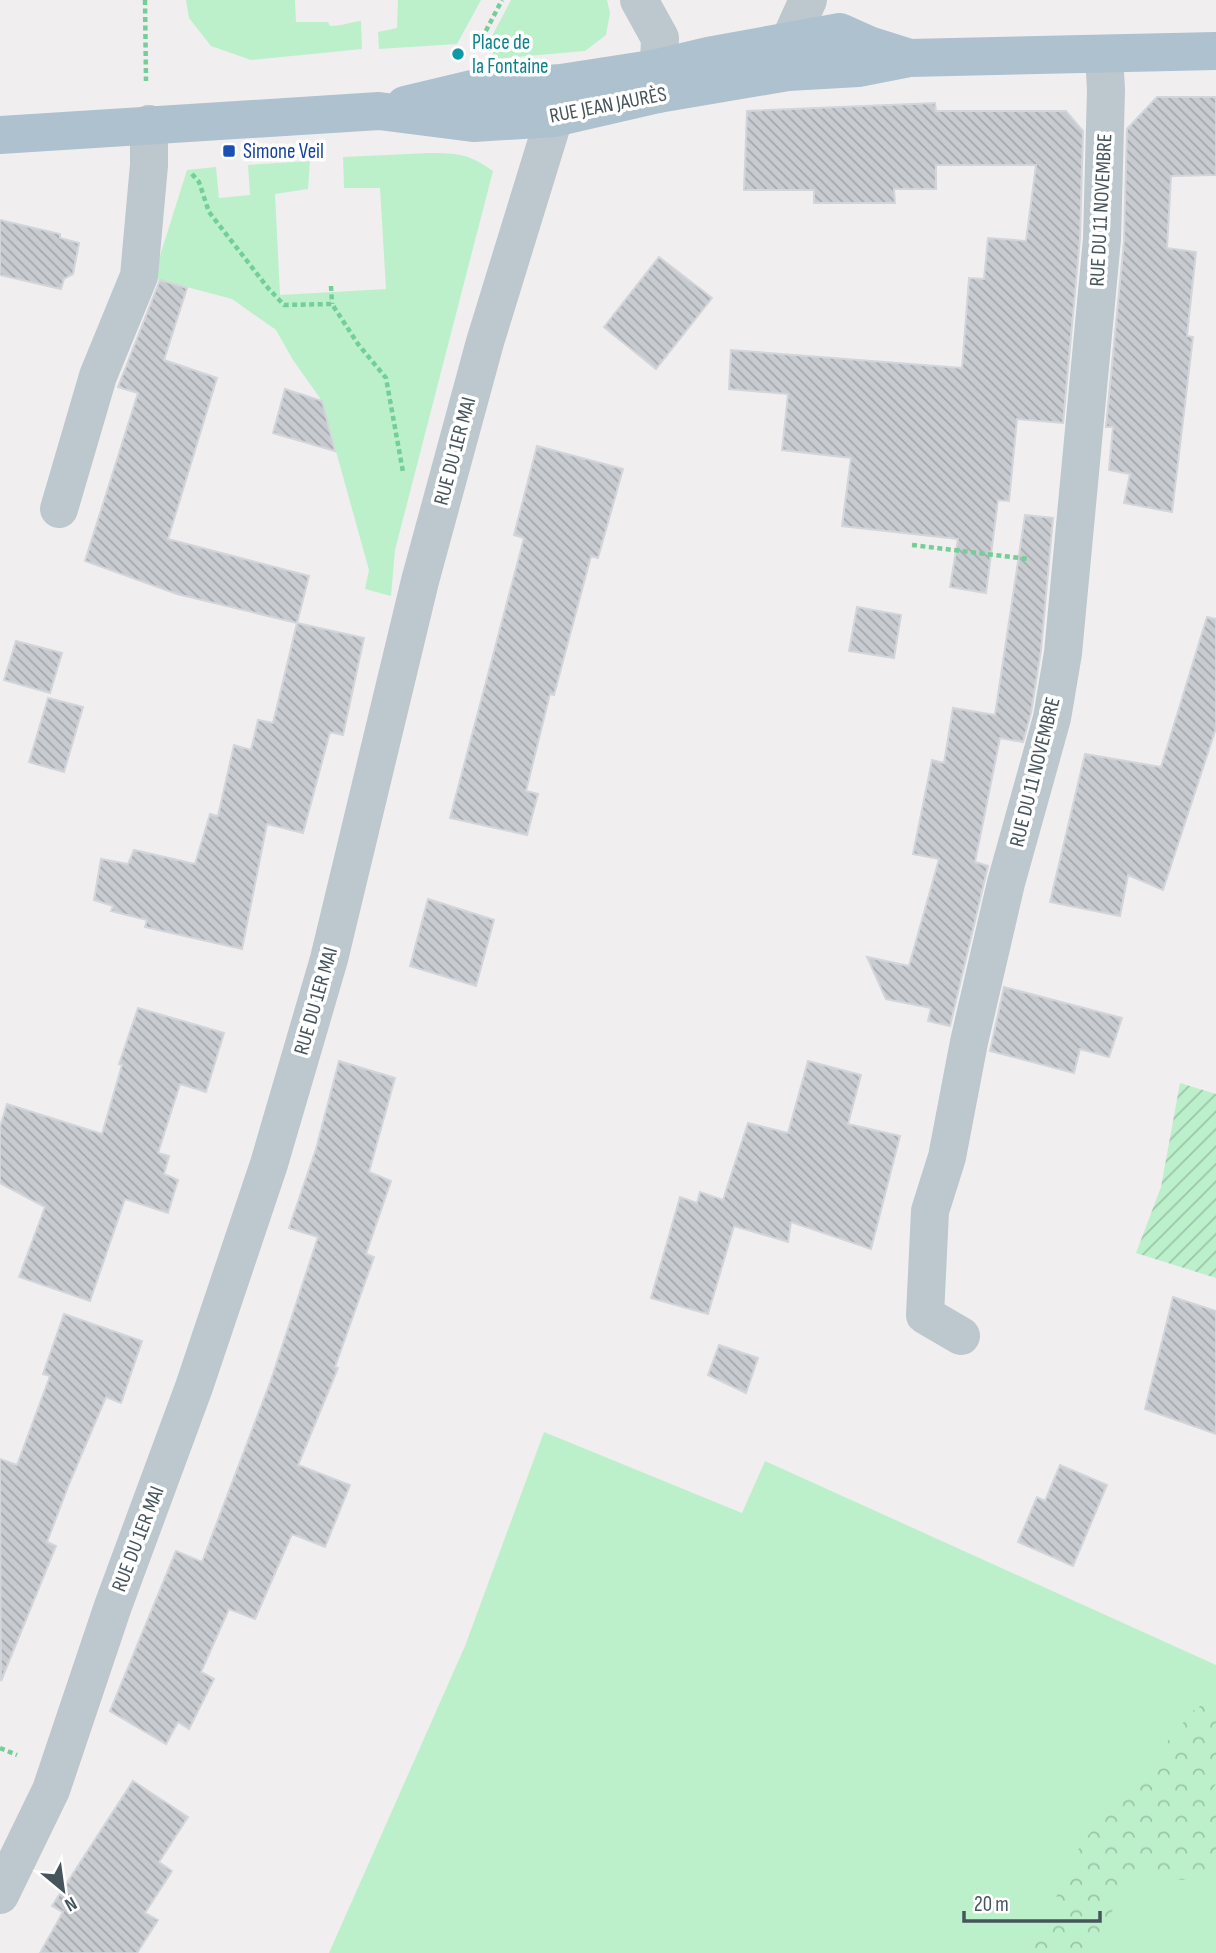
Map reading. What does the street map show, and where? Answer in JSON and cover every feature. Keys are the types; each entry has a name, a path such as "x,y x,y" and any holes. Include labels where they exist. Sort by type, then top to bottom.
{"main road":[{"name":"RUE JEAN JAURÈS","path":"149,124 379,111 472,89 557,100 789,57 858,68 909,58 1216,51"},
{"path":"0,135 149,124"}],"street":[{"path":"639,0 660,38 658,81"},
{"path":"789,57 808,0"},
{"name":"RUE DU 11 NOVEMBRE","path":"961,1336 925,1315 930,1212 947,1157 969,1042 1006,883 1052,718 1063,653 1102,239 1106,90 1104,54"},
{"name":"RUE DU 1ER MAI","path":"0,1895 51,1790 113,1606 194,1387 269,1164 329,959 420,581 485,342 557,100"},
{"path":"59,509 98,376 139,276 149,165 149,124"}],"path":[{"path":"145,0 149,124"},
{"path":"149,165 173,163 187,170 199,182 209,212 284,305 332,304"},
{"path":"331,286 332,304 358,344 386,378 403,485"},
{"path":"912,545 1071,564"}],"green space":[{"path":"186,0 295,0 296,22 328,22 330,26 361,21 362,49 251,60 211,46 189,18"},
{"path":"398,0 481,0 457,44 379,49 378,32 397,28"},
{"path":"511,0 607,0 610,13 606,35 585,51 493,59 491,38"},
{"path":"429,153 463,156 493,171 395,550 391,596 365,589 369,570 322,401 276,330 232,299 153,278 187,170 216,167 219,198 250,195 248,165 310,161 308,189 275,194 280,295 386,289 380,188 344,188 343,157"},
{"path":"1180,1083 1216,1094 1216,1278 1136,1253 1161,1187"},
{"path":"544,1432 742,1513 765,1461 1216,1665 1216,1953 329,1953 465,1646"},
{"path":"1216,1695 1216,1784 1207,1796 1216,1813 1216,1863 1205,1882 1135,1875 1086,1953 1030,1953 1081,1844 1193,1711"}],"building":[{"path":"1157,97 1216,97 1216,175 1171,176 1167,248 1196,252 1187,336 1193,337 1172,512 1124,503 1130,474 1109,470 1113,427 1106,427 1124,241 1127,129"},
{"path":"935,103 936,111 1066,111 1083,131 1080,238 1063,423 1017,419 1009,501 998,500 986,593 950,587 958,539 842,526 851,458 782,450 788,394 729,389 731,350 962,368 969,278 984,279 988,238 1026,241 1036,165 936,165 936,189 894,189 895,203 814,203 814,190 744,190 747,111"},
{"path":"0,220 60,234 60,238 79,243 73,274 64,279 61,289 0,275"},
{"path":"659,257 712,298 656,369 604,327"},
{"path":"160,280 187,288 164,360 217,378 168,539 309,576 297,623 177,594 85,561 138,393 118,387"},
{"path":"285,389 322,401 335,451 273,433"},
{"path":"537,446 623,469 598,558 591,556 554,695 550,694 526,791 538,794 527,835 450,818 524,538 514,535"},
{"path":"1025,515 1053,518 1041,650 1031,713 1023,742 1000,738 975,862 988,866 950,1026 928,1021 931,1008 886,999 867,957 909,966 939,859 913,854 932,760 944,763 953,708 995,715"},
{"path":"857,607 901,615 894,658 849,651"},
{"path":"1207,617 1216,619 1216,728 1163,890 1128,875 1120,916 1050,902 1085,754 1161,767"},
{"path":"297,623 364,638 343,735 330,732 303,833 267,824 242,949 145,927 147,920 111,911 113,906 94,900 101,859 128,864 134,850 195,864 210,814 218,816 234,745 251,750 258,720 273,723"},
{"path":"16,641 62,653 50,693 4,680"},
{"path":"48,698 83,707 64,772 29,762"},
{"path":"428,899 494,920 476,986 410,966"},
{"path":"1004,987 1122,1018 1109,1057 1080,1049 1074,1073 990,1051"},
{"path":"138,1008 224,1033 206,1092 180,1084 158,1153 169,1156 164,1174 178,1180 168,1213 125,1199 90,1301 19,1277 45,1207 0,1183 0,1127 7,1104 102,1134 122,1065 119,1064"},
{"path":"339,1061 395,1078 369,1172 391,1181 366,1254 374,1257 335,1367 338,1368 298,1465 350,1485 325,1547 292,1534 255,1619 229,1609 201,1672 214,1679 189,1729 178,1722 166,1744 110,1711 176,1551 202,1562 271,1380 318,1237 289,1228 316,1149"},
{"path":"808,1061 861,1075 848,1124 900,1136 871,1249 791,1222 788,1242 734,1226 708,1314 651,1298 680,1197 697,1203 700,1192 723,1200 748,1123 788,1133"},
{"path":"1173,1297 1216,1311 1216,1434 1145,1409"},
{"path":"64,1314 142,1341 121,1403 106,1397 69,1484 47,1542 56,1546 1,1681 0,1459 17,1465 50,1376 43,1374"},
{"path":"719,1345 758,1358 746,1393 708,1375"},
{"path":"1060,1465 1107,1485 1073,1566 1018,1542 1037,1497 1045,1501"},
{"path":"133,1781 188,1817 159,1862 172,1871 145,1913 158,1920 137,1953 40,1953 63,1912 52,1906"}],"place":[{"name":"Place de la Fontaine","path":"458,54"},
{"name":"Simone Veil","path":"229,151"}]}
